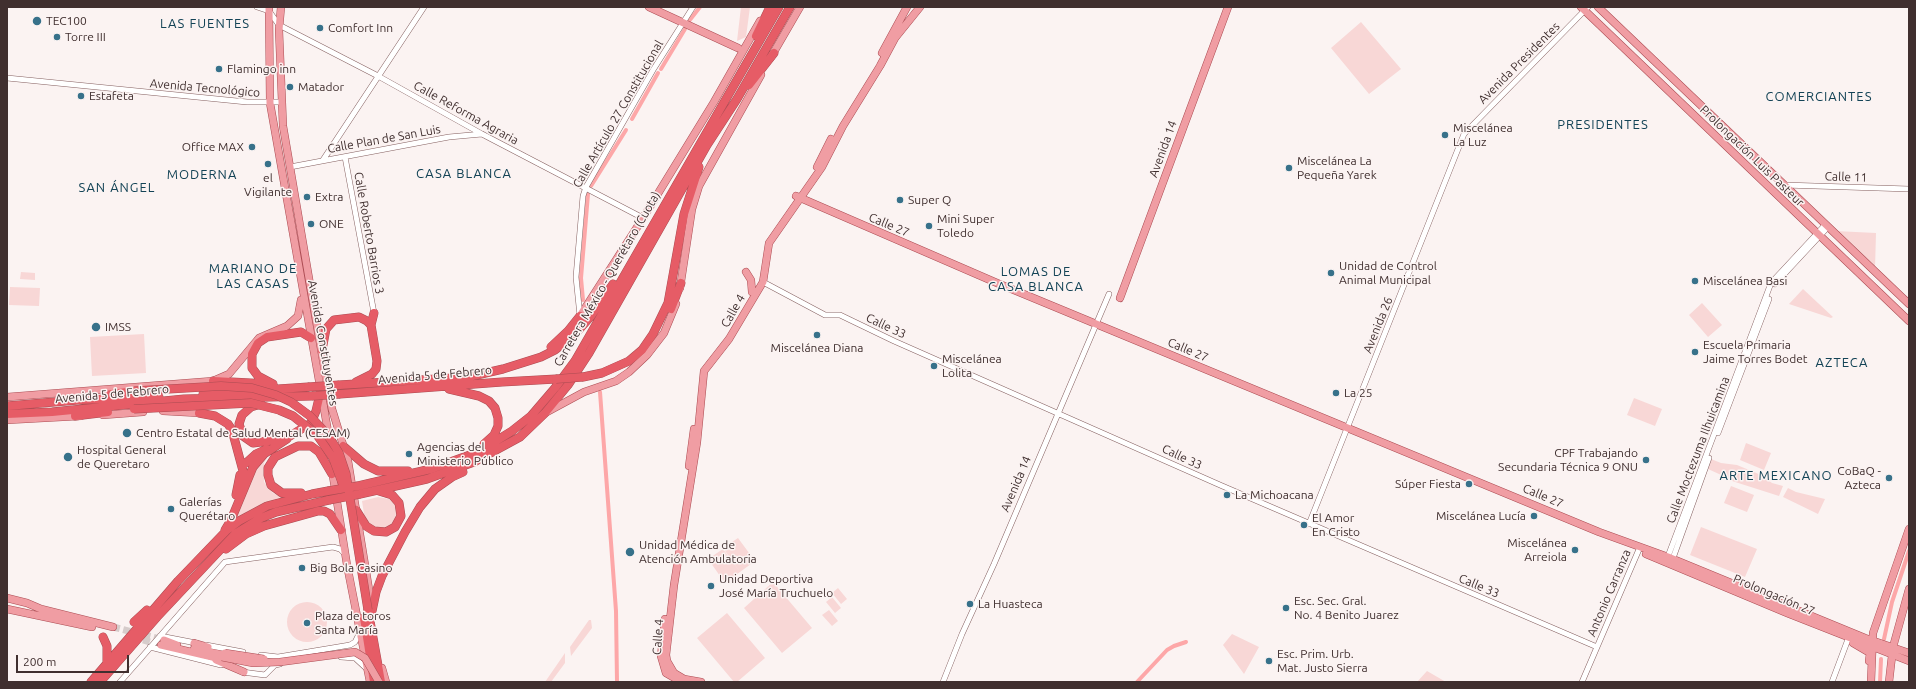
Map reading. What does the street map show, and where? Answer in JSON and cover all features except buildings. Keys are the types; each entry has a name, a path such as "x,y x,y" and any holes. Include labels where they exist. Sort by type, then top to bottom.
{"highway":[{"path":"728,95 769,7"},
{"name":"Carretera México - Querétaro (Cuota)","path":"359,490 431,469 478,452 512,431 531,416 555,388 575,361 644,238 779,7"},
{"name":"Carretera México - Querétaro (Cuota)","path":"312,494 328,491 376,490 440,475 494,453 520,437 545,413 568,385 589,353 707,145 737,99 790,7"},
{"path":"737,99 774,53"},
{"name":"Avenida 5 de Febrero","path":"7,414 52,412 75,413 184,399 288,398 583,377 617,368 629,361 642,350 653,334 668,303 684,214 707,145"},
{"name":"Avenida 5 de Febrero","path":"7,406 78,400 133,399 468,377 503,369 541,357 556,350 576,334 591,316 630,256 644,238"},
{"path":"642,350 657,334 666,320 681,283"},
{"path":"348,385 365,379 376,369 377,361 371,325 374,313"},
{"path":"541,357 568,331 580,316"},
{"path":"322,350 326,329 334,320 359,317 365,319 371,325"},
{"path":"273,384 258,376 252,368 251,358 256,346 267,337 301,332 311,338"},
{"path":"213,381 305,387"},
{"path":"78,400 134,391 221,386 252,388 286,400 310,416 326,432 333,443 339,453 346,474 367,610 375,682"},
{"path":"440,466 473,451 488,442 494,435 498,426 498,418 495,408 484,398 441,387"},
{"path":"216,542 231,520 246,483 258,460 311,423 316,411 316,395"},
{"path":"167,411 209,409 230,406 262,398"},
{"path":"287,439 257,443 250,442 241,433 239,424 242,415 251,407 288,398"},
{"path":"75,413 251,403 279,410 305,424 326,446 338,467 342,479 380,673 380,682"},
{"path":"7,419 52,412"},
{"path":"19,419 52,412"},
{"path":"199,413 215,416 228,424 232,430 246,483"},
{"path":"246,463 256,454 287,439"},
{"path":"312,494 282,493 273,488 268,475 269,465 273,459 290,449 301,445 308,445 319,452 332,474"},
{"path":"343,446 364,464 378,471 385,472 431,469"},
{"path":"367,610 382,576 420,507 444,483 478,464 494,453"},
{"path":"233,501 238,491 240,475"},
{"path":"100,682 226,542 246,526 276,512 329,500 359,490"},
{"path":"356,510 366,526 374,531 386,532 395,527 401,516 399,503 392,495 376,490"},
{"path":"134,622 233,526 254,512 279,502 312,494"},
{"path":"157,617 183,594 230,546 246,534 274,522 318,511 324,511 330,514 341,533"},
{"path":"91,682 178,581"},
{"path":"103,637 107,646 107,663"}],"main road":[{"name":"Avenida Constituyentes","path":"281,7 279,25 283,126 332,410 348,462 356,510 367,610 379,656 380,673"},
{"path":"649,7 738,48"},
{"path":"580,316 643,218 714,102 749,39 769,7"},
{"path":"545,413 584,392 616,381 647,355 670,322 681,283 692,209 699,186 800,7"},
{"name":"Calle 4","path":"701,682 684,679 674,673 667,661 666,655 670,616 697,442 704,371 729,339 763,282 769,243 818,165 833,135 876,64 907,7"},
{"name":"Calle 4","path":"682,682 666,673 661,656 686,490 699,375 704,363 725,336 758,280 763,247 798,197 822,167 832,146 895,38 920,7"},
{"name":"Avenida 14","path":"1120,298 1228,7"},
{"name":"Prolongación Luis Pasteur","path":"1598,7 1909,304"},
{"name":"Prolongación Luis Pasteur","path":"1584,8 1909,321"},
{"name":"Avenida Constituyentes","path":"269,9 270,103 311,338 316,395 328,436 341,533 370,682"},
{"path":"738,48 749,39"},
{"path":"738,48 738,58"},
{"name":"Calle 27","path":"798,197 1096,324 1573,521"},
{"path":"746,272 751,280 752,292"},
{"path":"213,381 229,374 259,338 287,326 298,316 301,309 302,290"},
{"name":"Avenida 5 de Febrero","path":"7,397 213,381"},
{"name":"Avenida 5 de Febrero","path":"7,419 75,413 167,411 199,413"},
{"name":"Prolongación 27","path":"1573,521 1850,635 1893,651 1909,653"},
{"path":"1871,682 1873,644 1880,611 1909,529"},
{"path":"1889,682 1893,651 1909,589"},
{"path":"7,598 112,629 7,610"},
{"path":"1850,635 1854,645 1870,653 1869,666 1872,670"},
{"path":"162,641 194,646 246,660 254,659 259,655"},
{"path":"162,641 201,654 248,673"},
{"path":"194,646 254,667 351,654 358,657 365,663 375,682"},
{"name":"Prolongación 27","path":"1893,651 1909,661"},
{"path":"201,654 223,656 247,663 279,663 355,652 364,658 380,682"},
{"path":"379,656 386,682"}],"street":[{"path":"258,7 269,9 279,25"},
{"path":"324,160 424,7"},
{"name":"Calle Artículo 27 Constitucional","path":"580,316 576,277 583,196 586,187 693,7"},
{"name":"Avenida Presidentes","path":"1464,134 1584,8"},
{"name":"Calle Reforma Agraria","path":"279,25 378,76 482,134 643,218"},
{"name":"Avenida Tecnológico","path":"7,78 65,85 270,103 281,102"},
{"name":"Calle Plan de San Luis","path":"290,167 449,137 482,134"},
{"name":"Avenida 26","path":"1309,524 1464,134"},
{"name":"Calle Roberto Barrios 3","path":"345,157 374,313"},
{"name":"Calle 11","path":"1783,185 1909,189"},
{"name":"Calle Moctezuma Ilhuicamina","path":"1669,560 1774,285 1826,226"},
{"name":"Calle 33","path":"763,282 825,316 840,315 894,341 1309,524 1596,647"},
{"name":"Avenida 14","path":"943,682 962,634 1059,413 1109,294"},
{"path":"333,547 341,533"},
{"path":"120,682 150,647 162,641 225,562 333,547 340,549 345,554"},
{"name":"Antonio Carranza","path":"1582,682 1637,548"},
{"path":"259,655 284,657 350,645 355,642 360,631"},
{"path":"1832,682 1850,635"},
{"path":"150,647 162,641 248,673 265,675 279,663 348,656 358,660 367,669"},
{"path":"267,656 279,663"}],"shaded area":[{"path":"741,7 750,7 746,37 737,41"},
{"path":"1361,22 1401,69 1369,94 1331,48"},
{"path":"1835,231 1876,233 1875,269"},
{"path":"21,272 35,273 35,280 20,279"},
{"path":"10,287 40,288 39,306 9,305"},
{"path":"1803,289 1833,317 1831,318 1789,304"},
{"path":"1702,303 1722,325 1708,337 1689,315"},
{"path":"144,334 146,373 92,376 90,337"},
{"path":"1634,398 1662,409 1655,426 1627,415"},
{"path":"1746,443 1771,453 1764,470 1740,460"},
{"path":"270,453 264,463 264,482 273,493 281,497 250,510 231,522 256,467"},
{"path":"1711,459 1721,463 1737,465 1761,475 1772,483 1783,486 1779,496 1732,481 1708,469"},
{"path":"1731,486 1754,495 1747,512 1724,503"},
{"path":"1788,488 1796,492 1825,499 1818,514 1783,497"},
{"path":"378,497 389,499 396,506 398,511 396,521 388,529 373,528 365,520 362,501"},
{"path":"1701,527 1757,549 1745,577 1690,555"},
{"path":"738,538 755,561 740,572 723,548"},
{"path":"723,549 740,572 725,583 708,559"},
{"path":"773,582 812,628 782,653 744,608"},
{"path":"838,588 847,599 841,604 832,593"},
{"path":"832,597 841,608 835,613 826,602"},
{"name":"Plaza de toros Santa María","path":"311,602 318,605 324,611 327,622 326,630 318,639 311,642 303,642 296,639 288,630 287,618 290,611 299,603"},
{"path":"829,610 838,621 832,626 822,615"},
{"path":"727,613 765,658 737,682 734,682 697,638"},
{"path":"589,620 591,620 592,628 571,656 570,647"},
{"path":"1232,634 1259,647 1244,674 1223,645"},
{"path":"565,653 565,663 551,682 545,682"},
{"path":"1427,671 1446,682 1417,682"}],"waterway":[{"path":"689,21 700,7"},
{"path":"661,69 685,29"},
{"path":"632,119 658,73"},
{"path":"591,186 626,130"},
{"path":"583,300 581,278 588,194"},
{"path":"600,392 616,611 617,682"},
{"path":"1884,639 1892,602 1909,551"},
{"path":"1137,682 1167,650 1186,642"},
{"path":"1880,682 1881,659"}],"tunnel":[{"path":"113,627 164,640"},
{"path":"133,637 160,645"}],"place":[{"name":"TEC100","path":"37,21"},
{"name":"Comfort Inn","path":"320,28"},
{"name":"Torre III","path":"57,37"},
{"name":"Flamingo inn","path":"219,69"},
{"name":"Matador","path":"290,87"},
{"name":"Estafeta","path":"81,96"},
{"name":"Miscelánea La Luz","path":"1445,135"},
{"name":"Office MAX","path":"252,147"},
{"name":"el Vigilante","path":"268,164"},
{"name":"Miscelánea La Pequeña Yarek","path":"1289,168"},
{"name":"Extra","path":"307,197"},
{"name":"Super Q","path":"900,200"},
{"name":"ONE","path":"311,224"},
{"name":"Mini Super Toledo","path":"929,226"},
{"name":"Unidad de Control Animal Municipal","path":"1331,273"},
{"name":"Miscelánea Basi","path":"1695,281"},
{"name":"IMSS","path":"96,327"},
{"name":"Miscelánea Diana","path":"817,335"},
{"name":"Escuela Primaria Jaime Torres Bodet","path":"1695,352"},
{"name":"Miscelánea Lolita","path":"934,366"},
{"name":"La 25","path":"1336,393"},
{"name":"Centro Estatal de Salud Mental (CESAM)","path":"127,433"},
{"name":"Agencias del Ministerio Público","path":"409,454"},
{"name":"Hospital General de Queretaro","path":"68,457"},
{"name":"CPF Trabajando Secundaria Técnica 9 ONU","path":"1646,460"},
{"name":"CoBaQ - Azteca","path":"1889,478"},
{"name":"Súper Fiesta","path":"1469,484"},
{"name":"La Michoacana","path":"1227,495"},
{"name":"Galerías Querétaro","path":"171,509"},
{"name":"Miscelánea Lucía","path":"1534,516"},
{"name":"El Amor En Cristo","path":"1304,525"},
{"name":"Miscelánea Arreiola","path":"1575,550"},
{"name":"Unidad Médica de Atención Ambulatoria","path":"630,552"},
{"name":"Big Bola Casino","path":"302,568"},
{"name":"Unidad Deportiva José María Truchuelo","path":"711,586"},
{"name":"La Huasteca","path":"970,604"},
{"name":"Esc. Sec. Gral. No. 4 Benito Juarez","path":"1286,608"},
{"name":"Plaza de toros Santa María","path":"307,623"},
{"name":"Esc. Prim. Urb. Mat. Justo Sierra","path":"1269,661"}],"district":[{"name":"LAS FUENTES","path":"205,24"},
{"name":"COMERCIANTES","path":"1819,97"},
{"name":"PRESIDENTES","path":"1603,125"},
{"name":"CASA BLANCA","path":"464,174"},
{"name":"MODERNA","path":"202,175"},
{"name":"SAN ÁNGEL","path":"117,188"},
{"name":"MARIANO DE LAS CASAS","path":"253,276"},
{"name":"LOMAS DE CASA BLANCA","path":"1036,280"},
{"name":"AZTECA","path":"1842,363"},
{"name":"ARTE MEXICANO","path":"1776,476"}]}
